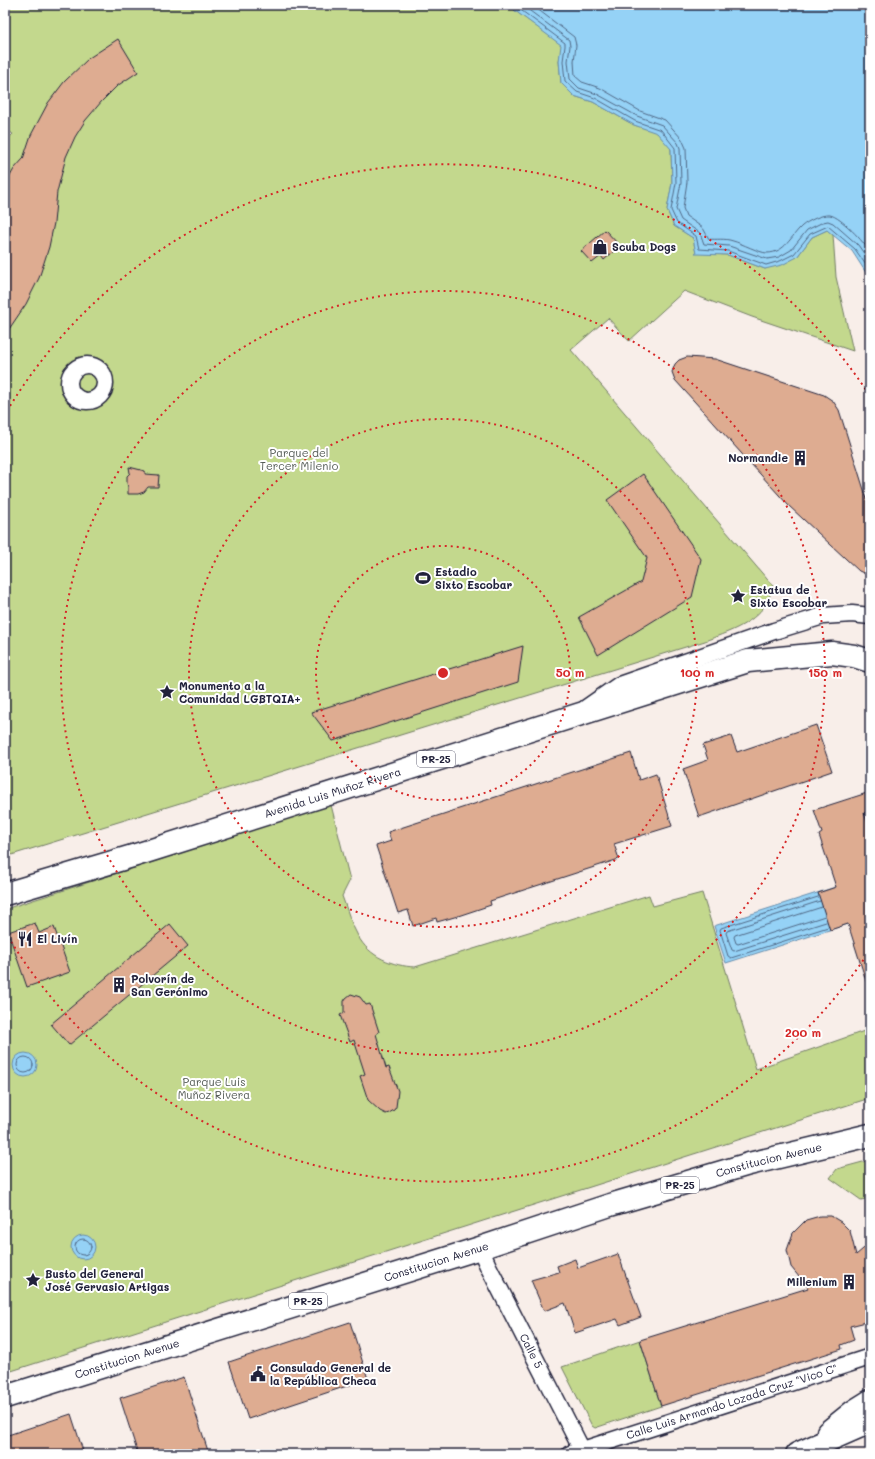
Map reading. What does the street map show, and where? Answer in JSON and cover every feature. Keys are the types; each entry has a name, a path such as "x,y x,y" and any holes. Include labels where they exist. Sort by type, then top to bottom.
{"main road":[{"name":"Avenida Luis Muñoz Rivera","path":"5,894 143,852 576,714 748,661 832,653 854,656 870,662"},
{"name":"Constitucion Avenue","path":"5,1397 480,1248 610,1205 737,1168 870,1135"},
{"path":"803,1451 854,1411 870,1401"},
{"path":"803,1451 870,1422"}],"street":[{"path":"576,714 619,685 774,631 823,616 852,614 870,616"},
{"name":"Calle 5","path":"480,1248 578,1453"},
{"name":"Calle Luis Armando Lozada Cruz \"Vico C\"","path":"578,1453 870,1357"}],"green space":[{"name":"Parque del Tercer Milenio","path":"5,5 512,5 514,10 562,45 559,61 561,83 574,96 593,102 634,125 657,132 671,148 672,183 667,210 674,226 693,238 696,253 728,255 765,269 797,257 812,237 827,230 833,235 836,277 853,351 752,317 684,291 629,341 608,318 571,350 773,586 766,604 760,612 746,623 705,641 5,857 5,142 13,134 5,129"},
{"name":"Parque Luis Muñoz Rivera","path":"331,805 350,880 342,896 358,936 368,950 382,959 398,965 415,967 649,895 653,906 702,893 756,1069 870,1029 870,1098 5,1373 5,909"},
{"path":"870,1160 870,1198 861,1200 830,1178 837,1169"},
{"path":"640,1340 661,1406 595,1428 592,1426 562,1367"}],"water":[{"path":"512,5 870,5 870,279 852,251 827,230 812,237 797,257 782,265 765,269 728,255 696,254 693,238 674,226 667,210 672,183 671,149 657,133 634,125 593,102 574,96 561,83 559,61 561,45 514,10"},
{"path":"870,876 870,917 726,963 714,926"},
{"path":"20,1053 30,1053 37,1060 37,1070 30,1077 20,1077 13,1070 13,1060"},
{"path":"83,1235 92,1238 95,1247 92,1256 83,1259 74,1256 71,1247 74,1238"}],"building":[{"path":"118,39 138,72 117,86 102,101 85,121 75,137 66,157 57,192 54,223 49,247 39,278 26,304 5,335 5,185 14,169 23,159 31,135 48,103 64,82 89,58"},
{"path":"605,230 620,246 604,260 601,256 592,263 581,251"},
{"name":"Normandie","path":"687,357 715,359 824,395 833,401 839,410 870,509 870,576 859,571 789,506 675,380 672,372 675,364 679,360"},
{"path":"129,467 145,471 145,474 159,475 158,487 148,487 144,492 138,494 128,494 127,476 130,473"},
{"path":"643,474 701,559 692,597 598,655 579,617 641,582 647,558 607,500"},
{"path":"523,646 518,682 333,741 311,712"},
{"path":"816,725 832,771 699,817 683,769 708,760 703,745 731,736 737,752"},
{"path":"631,753 639,780 656,774 672,826 614,844 619,859 490,901 491,905 458,916 437,922 436,918 413,926 408,910 398,913 376,846 391,841 388,832"},
{"path":"870,792 870,811 864,813 870,830 870,984 867,984 848,924 830,930 818,893 836,887 819,835 822,833 814,810"},
{"path":"35,923 39,933 54,927 70,972 27,987 8,932"},
{"name":"Polvorín de San Gerónimo","path":"170,924 188,946 69,1045 51,1024"},
{"path":"351,994 360,997 366,1005 370,1004 379,1032 376,1034 386,1068 389,1067 398,1091 396,1107 394,1110 386,1114 380,1111 368,1100 360,1076 365,1074 354,1040 350,1042 340,1015 344,1013 344,1001"},
{"path":"820,1216 831,1216 841,1222 850,1231 856,1255 870,1243 870,1321 850,1326 854,1340 841,1345 842,1349 661,1406 640,1340 808,1288 791,1267 787,1250 793,1233 806,1220"},
{"path":"618,1254 641,1317 620,1325 617,1319 575,1333 565,1303 544,1311 531,1280 559,1272 557,1266 575,1259 578,1268"},
{"path":"350,1322 368,1379 248,1419 229,1362"},
{"path":"184,1377 209,1454 138,1454 120,1398"},
{"path":"71,1414 84,1454 5,1454 5,1436"}],"place":[{"name":"Scuba Dogs","path":"600,247"},
{"name":"Normandie","path":"800,458"},
{"name":"Estadio Sixto Escobar","path":"423,578"},
{"name":"Estatua de Sixto Escobar","path":"738,596"},
{"name":"Monumento a la Comunidad LGBTQIA+","path":"167,692"},
{"name":"El Livín","path":"25,939"},
{"name":"Polvorín de San Gerónimo","path":"119,985"},
{"name":"Busto del General José Gervasio Artigas","path":"33,1280"},
{"name":"Millenium","path":"849,1282"},
{"name":"Consulado General de la República Checa","path":"258,1374"}]}
